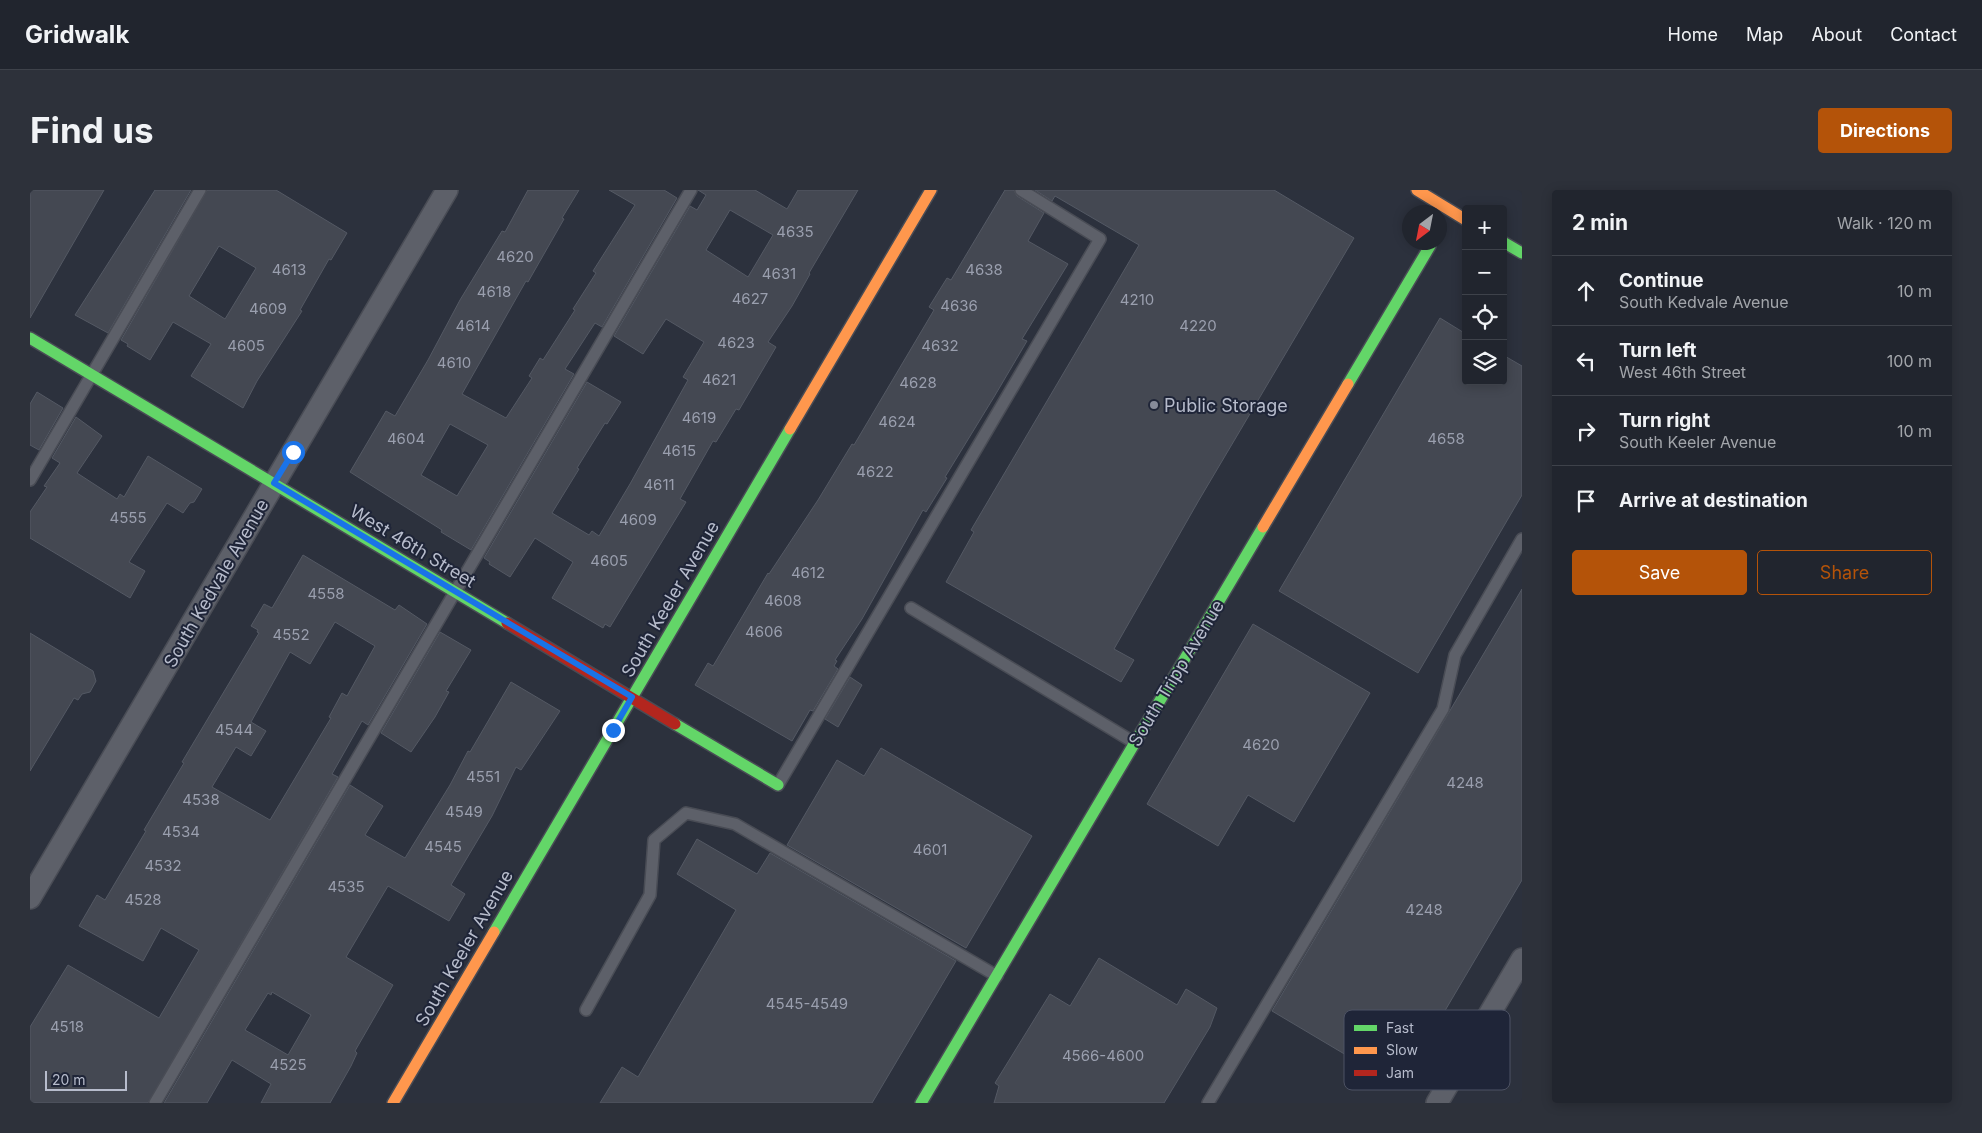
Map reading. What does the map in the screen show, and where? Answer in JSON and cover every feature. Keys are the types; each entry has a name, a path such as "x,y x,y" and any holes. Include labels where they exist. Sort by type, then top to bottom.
{"street":[{"name":"South Kedvale Avenue","path":"30,898 447,190"},
{"name":"South Keeler Avenue","path":"394,1103 931,190"},
{"path":"1430,198 1462,218"},
{"path":"1507,244 1522,253"},
{"name":"South Tripp Avenue","path":"921,1103 1428,250"},
{"name":"West 46th Street","path":"30,338 778,785"},
{"path":"1492,1010 1522,959"},
{"path":"1437,1103 1445,1090"}],"lane":[{"path":"30,480 200,190"},
{"path":"154,1103 691,190"},
{"path":"778,785 1100,239 1021,190"},
{"path":"1208,1103 1443,709 1455,655 1522,539"},
{"path":"911,608 1134,743"},
{"path":"586,1010 650,895 654,840 686,813 735,824 997,976"}],"building":[{"path":"30,190 104,190 30,318"},
{"path":"155,190 191,190 108,333 75,315"},
{"path":"207,190 276,190 347,233 331,260 329,259 300,310 302,311 257,381 243,408 191,376 211,344 173,322 150,360 127,346 128,344 121,340","holes":["219,246 256,268 225,319 189,296"]},
{"path":"528,190 579,190 528,282 526,281 462,394 506,418 532,378 529,376 540,358 543,360 575,310 573,309 596,273 593,271 635,205 609,190 664,190 677,198 602,327 595,323 565,369 574,374 471,550 350,472 386,411 395,416 460,300 502,231 505,232","holes":["450,424 488,445 457,496 421,475"]},
{"path":"698,190 755,190 787,209 798,190 858,190 809,273 792,306 768,342 776,347 739,410 736,409 716,442 713,441 680,499 686,502 610,627 605,624 603,628 552,598 573,562 535,538 510,577 489,564 490,562 484,558 587,382 621,402 607,424 605,423 577,468 579,469 552,513 589,535 592,531 599,536 688,380 683,377 704,342 666,319 643,354 614,336 690,206 697,210 706,195","holes":["730,210 773,235 748,277 706,250"]},
{"path":"1005,190 1014,190 1017,196 1044,213 1028,241 1068,264 1022,339 1027,341 945,477 947,478 926,512 923,510 862,619 835,660 837,661 834,666 838,669 813,711 810,710 792,741 695,685 708,663 713,666 768,573 818,500 852,444 854,445 934,310 929,307 947,278 951,280"},
{"path":"1035,190 1274,190 1354,238 1199,500 1114,649 1134,660 1121,682 946,582 974,532 971,530 1139,245 1055,196 1052,201"},
{"path":"1440,318 1462,332 1462,385 1507,385 1507,357 1522,366 1522,495 1418,673 1279,591"},
{"path":"37,392 63,408 39,450 30,445 30,404"},
{"path":"76,417 102,436 77,473 117,499 120,494 124,497 148,456 202,489 194,502 190,503 183,513 167,503 129,562 145,571 130,598 30,538 30,512 47,487 44,486 60,463 52,458"},
{"path":"303,555 395,610 399,605 427,624 368,725 362,721 332,774 338,777 148,1103 30,1103 30,1027 68,965 159,1018 199,950 161,928 143,961 79,926 97,895 105,900 146,831 144,830 184,763 182,762 259,633 257,632 258,630 251,626 264,604 272,608","holes":["335,622 375,646 347,696 342,693 329,717 331,718 270,820 212,787 236,747 251,756 266,731 251,722 290,652 310,664"]},
{"path":"1522,589 1522,880 1445,1010 1344,1010 1344,1054 1272,1011"},
{"path":"1253,624 1370,693 1294,822 1248,795 1218,846 1147,804"},
{"path":"440,632 471,650 446,691 449,692 435,717 411,752 381,733"},
{"path":"30,633 93,671 96,681 90,692 82,694 78,700 74,698 30,771"},
{"path":"850,677 862,685 838,727 825,719"},
{"path":"511,682 560,711 521,770 516,767 492,816 451,885 465,894 449,921 388,886 346,957 393,985 355,1051 357,1053 351,1066 330,1103 261,1103 271,1084 232,1060 207,1103 164,1103 350,785 383,806 365,835 405,858 450,785 468,751 470,752","holes":["272,992 311,1015 288,1055 245,1030 268,993 271,995"]},
{"path":"881,748 1032,836 966,948 787,845 837,760 864,776"},
{"path":"697,839 757,874 770,853 956,961 872,1103 600,1103 622,1067 638,1077 736,910 677,874"},
{"path":"1099,958 1177,1005 1186,989 1217,1008 1210,1027 1164,1103 994,1103 999,1086 995,1083 1050,994 1070,1006"}],"traffic: fast":[{"path":"1507,244 1522,253"},
{"path":"1348,384 1428,250"},
{"path":"30,338 507,623"},
{"path":"494,932 790,429"},
{"path":"921,1103 1263,527"},
{"path":"675,724 778,785"}],"traffic: slow":[{"path":"790,429 931,190"},
{"path":"1417,190 1462,218"},
{"path":"1263,527 1348,384"},
{"path":"393,1103 494,932"}],"traffic: jam":[{"path":"507,623 675,724"}],"place":[{"name":"Public Storage","path":"1154,405"}],"route":[{"path":"293,452 274,483 632,697 613,730"}]}
